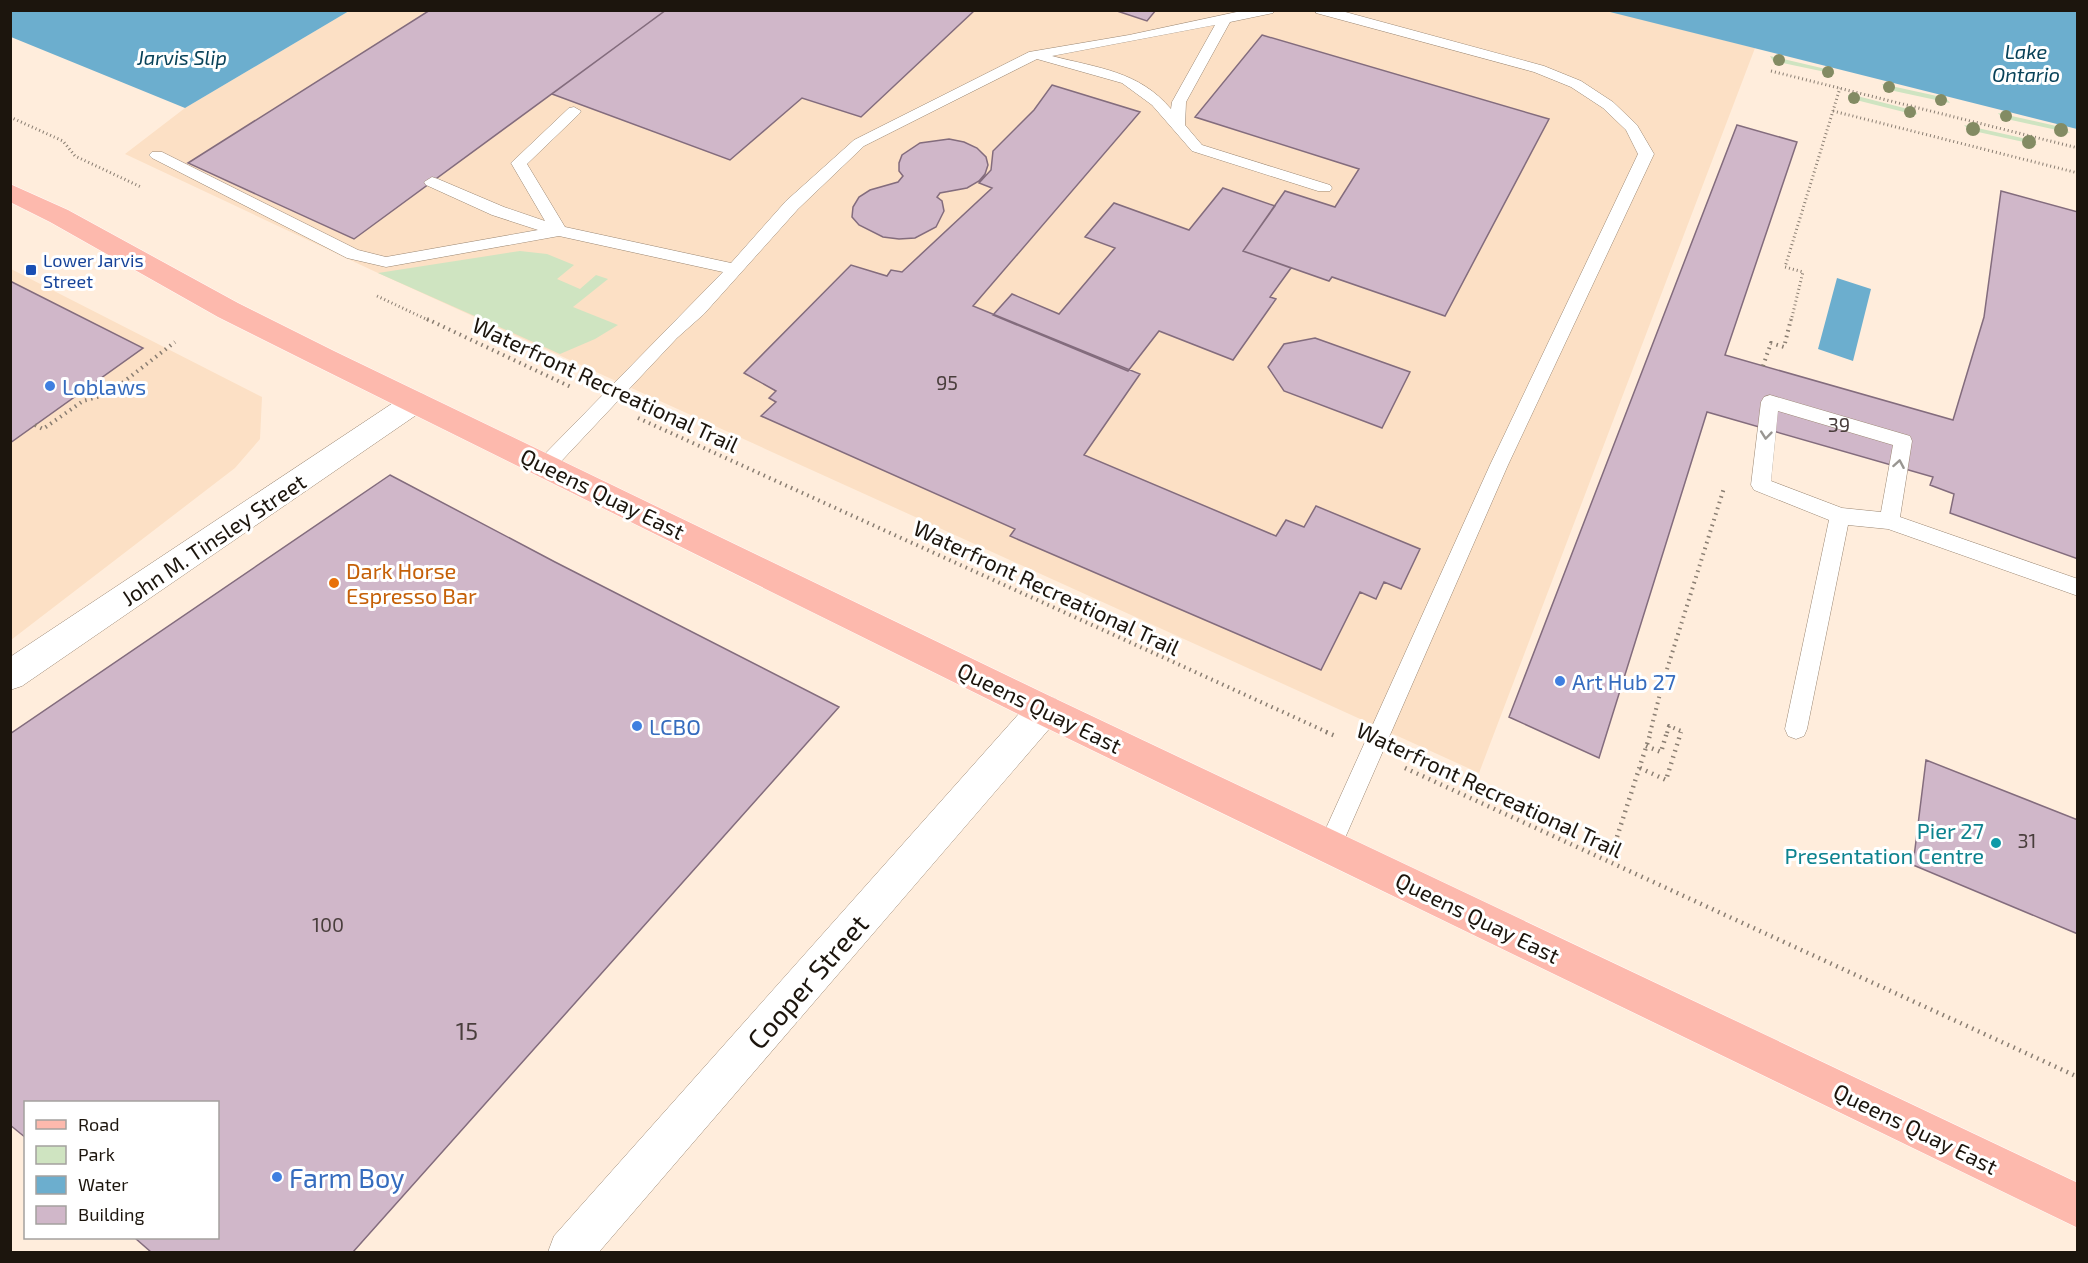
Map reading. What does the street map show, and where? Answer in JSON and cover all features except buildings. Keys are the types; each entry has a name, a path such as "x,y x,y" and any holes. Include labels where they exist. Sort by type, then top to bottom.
{"main road":[{"name":"Queens Quay East","path":"10,192 59,216 228,310 415,402 1044,710 2078,1206"}],"street":[{"name":"John M. Tinsley Street","path":"10,676 415,402"},
{"name":"Cooper Street","path":"570,1252 1044,710"}],"lane":[{"path":"546,465 607,404 671,334 698,310 792,206 859,143 1034,55 1129,39 1268,10"},
{"path":"1322,10 1539,69 1576,84 1608,105 1632,128 1646,154 1499,465 1330,846"},
{"path":"1177,126 1179,102 1225,20"},
{"path":"1034,55 1127,80 1157,102 1197,148 1324,188"},
{"path":"559,231 519,163 574,111"},
{"path":"157,155 353,254 386,262 559,231"},
{"path":"432,182 498,211 559,231 735,269"},
{"path":"1889,521 1903,441 1770,402 1761,485 1840,516 1889,521 2078,588"},
{"path":"1796,729 1840,516"}],"path":[{"path":"1771,70 2078,148"},
{"path":"1763,366 1770,343 1784,347 1803,272 1785,267 1840,88"},
{"path":"1833,111 2078,173"},
{"path":"10,117 63,141 75,156 152,191"},
{"name":"Waterfront Recreational Trail","path":"368,292 607,404 2078,1077"},
{"path":"35,425 43,429 83,401 108,394 175,342"},
{"path":"1615,843 1647,746 1663,682 1729,472 1761,485"},
{"path":"1640,768 1666,780 1681,731 1669,726 1661,752 1647,746"}],"shaded area":[{"path":"1606,10 1755,48 1479,773 378,273 125,154 185,108 349,11"},
{"path":"11,269 262,397 260,439 235,468 11,640"}],"green space":[{"path":"1770,56 1830,70 1835,74 1773,61"},
{"path":"1882,84 1946,98 1950,103 1885,89"},
{"path":"1848,95 1917,113 1916,115 1848,98"},
{"path":"1998,113 2065,128 2070,133 2002,118"},
{"path":"1964,125 2031,140 2037,145 1969,130"},
{"path":"520,251 547,254 574,265 557,279 580,289 596,275 608,279 573,307 618,325 595,339 560,354 378,273"}],"water":[{"name":"Jarvis Slip","path":"10,11 349,11 185,108 11,37"},
{"name":"Lake Ontario","path":"1606,11 2077,11 2077,129"},
{"path":"1837,278 1871,289 1853,361 1818,349"}],"place":[{"name":"Lower Jarvis Street","path":"31,270"},
{"name":"Loblaws","path":"50,386"},
{"name":"Dark Horse Espresso Bar","path":"334,583"},
{"name":"Art Hub 27","path":"1560,681"},
{"name":"LCBO","path":"637,726"},
{"name":"Pier 27 Presentation Centre","path":"1996,843"},
{"name":"Farm Boy","path":"277,1177"}]}
